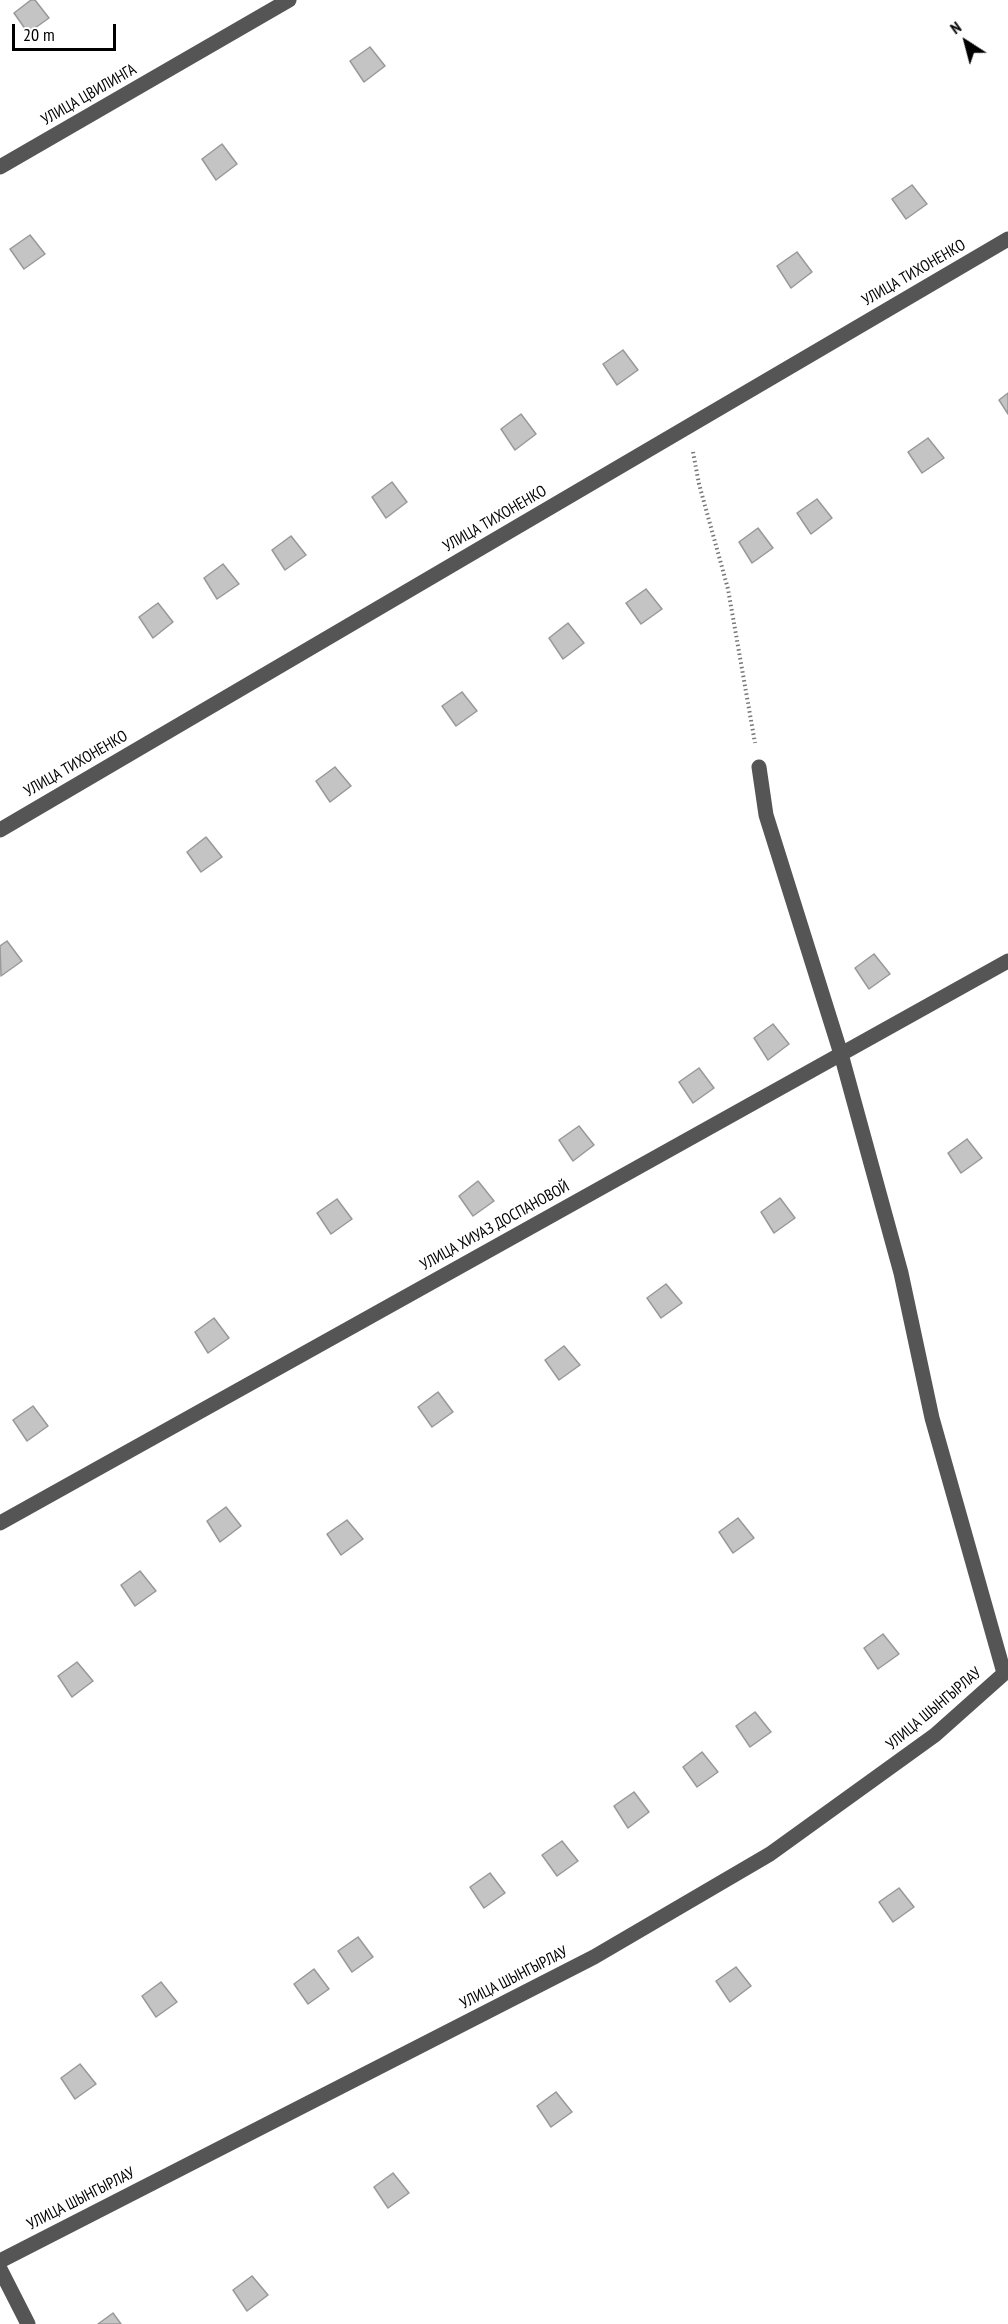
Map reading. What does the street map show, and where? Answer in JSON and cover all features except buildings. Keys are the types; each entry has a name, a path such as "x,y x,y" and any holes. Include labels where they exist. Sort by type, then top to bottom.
{"street":[{"name":"УЛИЦА ЦВИЛИНГА","path":"0,167 289,0"},
{"name":"УЛИЦА ТИХОНЕНКО","path":"0,830 1008,239"},
{"path":"759,767 766,815 842,1054 901,1273 933,1418 1006,1672"},
{"name":"УЛИЦА ХИУАЗ ДОСПАНОВОЙ","path":"0,1523 1008,961"},
{"name":"УЛИЦА ШЫНГЫРЛАУ","path":"0,2260 594,1958 770,1854 935,1736 1006,1672"},
{"path":"0,2268 28,2324"}],"path":[{"path":"688,427 699,484 728,589 759,767"}]}
